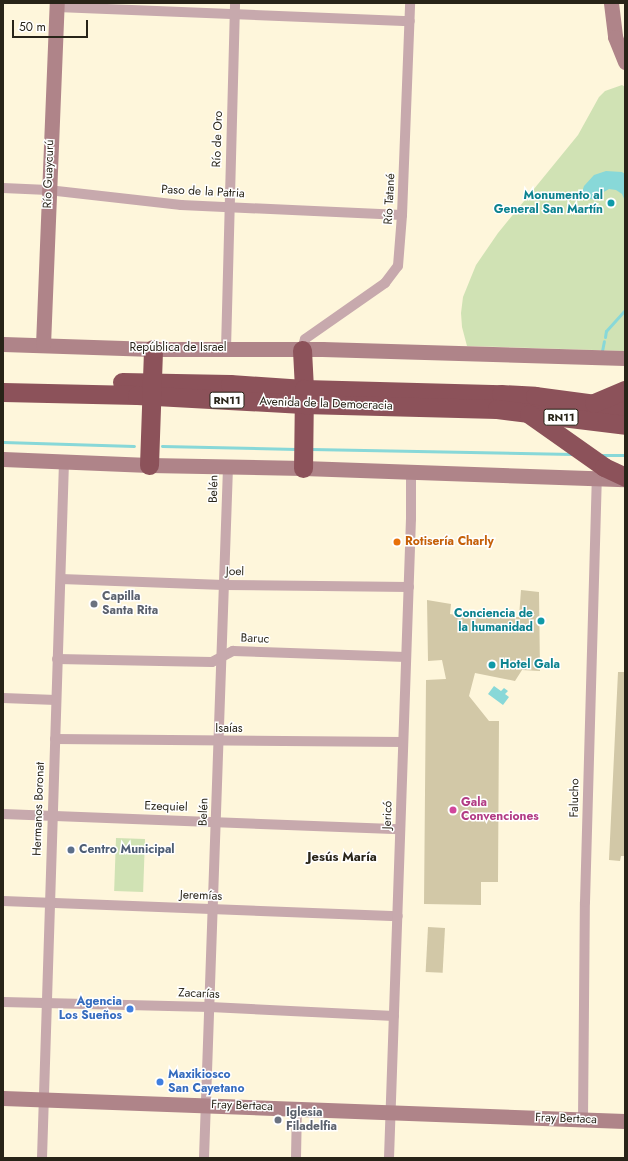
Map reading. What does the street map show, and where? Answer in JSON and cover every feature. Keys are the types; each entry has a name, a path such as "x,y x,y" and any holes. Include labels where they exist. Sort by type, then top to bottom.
{"highway":[{"path":"149,465 153,349"},
{"path":"302,350 304,396 303,468"},
{"name":"Avenida de la Democracia","path":"3,379 151,389"},
{"name":"Avenida de la Democracia","path":"3,392 151,389 230,384 304,396 497,409 625,425"},
{"path":"594,403 625,390"},
{"name":"Avenida de la Democracia","path":"304,396 501,394 594,403 625,408"},
{"path":"526,412 604,467 625,478"}],"street":[{"name":"Río de Oro","path":"226,349 228,207 235,3"},
{"name":"Río Tatané","path":"302,350 305,339 385,283 398,266 402,215 410,3"},
{"path":"611,3 615,37 625,62"},
{"path":"57,5 235,15 410,21"},
{"name":"Río Guaycurú","path":"43,345 48,190 57,5"},
{"name":"Paso de la Patria","path":"3,188 48,190 181,205 402,215"},
{"name":"República de Israel","path":"3,344 153,349 353,350 625,358"},
{"path":"3,459 149,465 303,468 625,478"},
{"name":"Hermanos Boronat","path":"42,1158 64,462"},
{"name":"Belén","path":"204,1158 220,742 228,467"},
{"name":"Jericó","path":"389,1158 409,586 411,472"},
{"name":"Falucho","path":"583,1119 585,902 597,478"},
{"name":"Joel","path":"60,579 224,585 409,586"},
{"name":"Baruc","path":"57,659 212,662 233,651 406,657"},
{"path":"3,698 56,700"},
{"name":"Isaías","path":"55,739 220,742 403,742"},
{"name":"Ezequiel","path":"3,814 400,829"},
{"name":"Jeremías","path":"3,901 398,916"},
{"name":"Zacarías","path":"3,1002 210,1007 394,1016"},
{"name":"Fray Bertaca","path":"3,1098 206,1104 625,1121"},
{"path":"296,1158 297,1108"}],"green space":[{"path":"622,85 625,87 625,351 467,346 462,327 461,313 463,297 476,265 498,233 578,135 599,97 605,91"},
{"path":"116,838 145,839 143,892 114,891"}],"water":[{"path":"606,171 622,172 625,174 625,201 622,194 616,190 609,189 602,193 599,200 580,198 584,186 594,175"},
{"path":"494,686 501,691 504,688 508,691 505,694 509,697 503,705 488,694"}],"building":[{"path":"521,590 539,592 540,671 522,670 515,681 475,673 469,696 489,721 499,721 498,882 481,882 481,905 424,904 426,680 446,679 442,660 428,661 427,600 451,604 450,614 471,618 519,617"},
{"path":"618,672 625,672 625,856 621,856 620,861 609,860"},
{"path":"428,927 445,928 443,973 426,972"}],"waterway":[{"path":"605,337 606,331 625,310"},
{"path":"602,351 604,341"},
{"path":"3,442 134,446"},
{"path":"162,446 296,449"},
{"path":"311,449 573,454"},
{"path":"599,455 625,455"}],"place":[{"name":"Monumento al General San Martín","path":"611,203"},
{"name":"Rotisería Charly","path":"397,542"},
{"name":"Capilla Santa Rita","path":"94,604"},
{"name":"Conciencia de la humanidad","path":"541,621"},
{"name":"Hotel Gala","path":"492,665"},
{"name":"Gala Convenciones","path":"453,810"},
{"name":"Centro Municipal","path":"71,850"},
{"name":"Agencia Los Sueños","path":"130,1009"},
{"name":"Maxikiosco San Cayetano","path":"160,1082"},
{"name":"Iglesia Filadelfia","path":"278,1120"}],"district":[{"name":"Jesús María","path":"342,857"}]}
